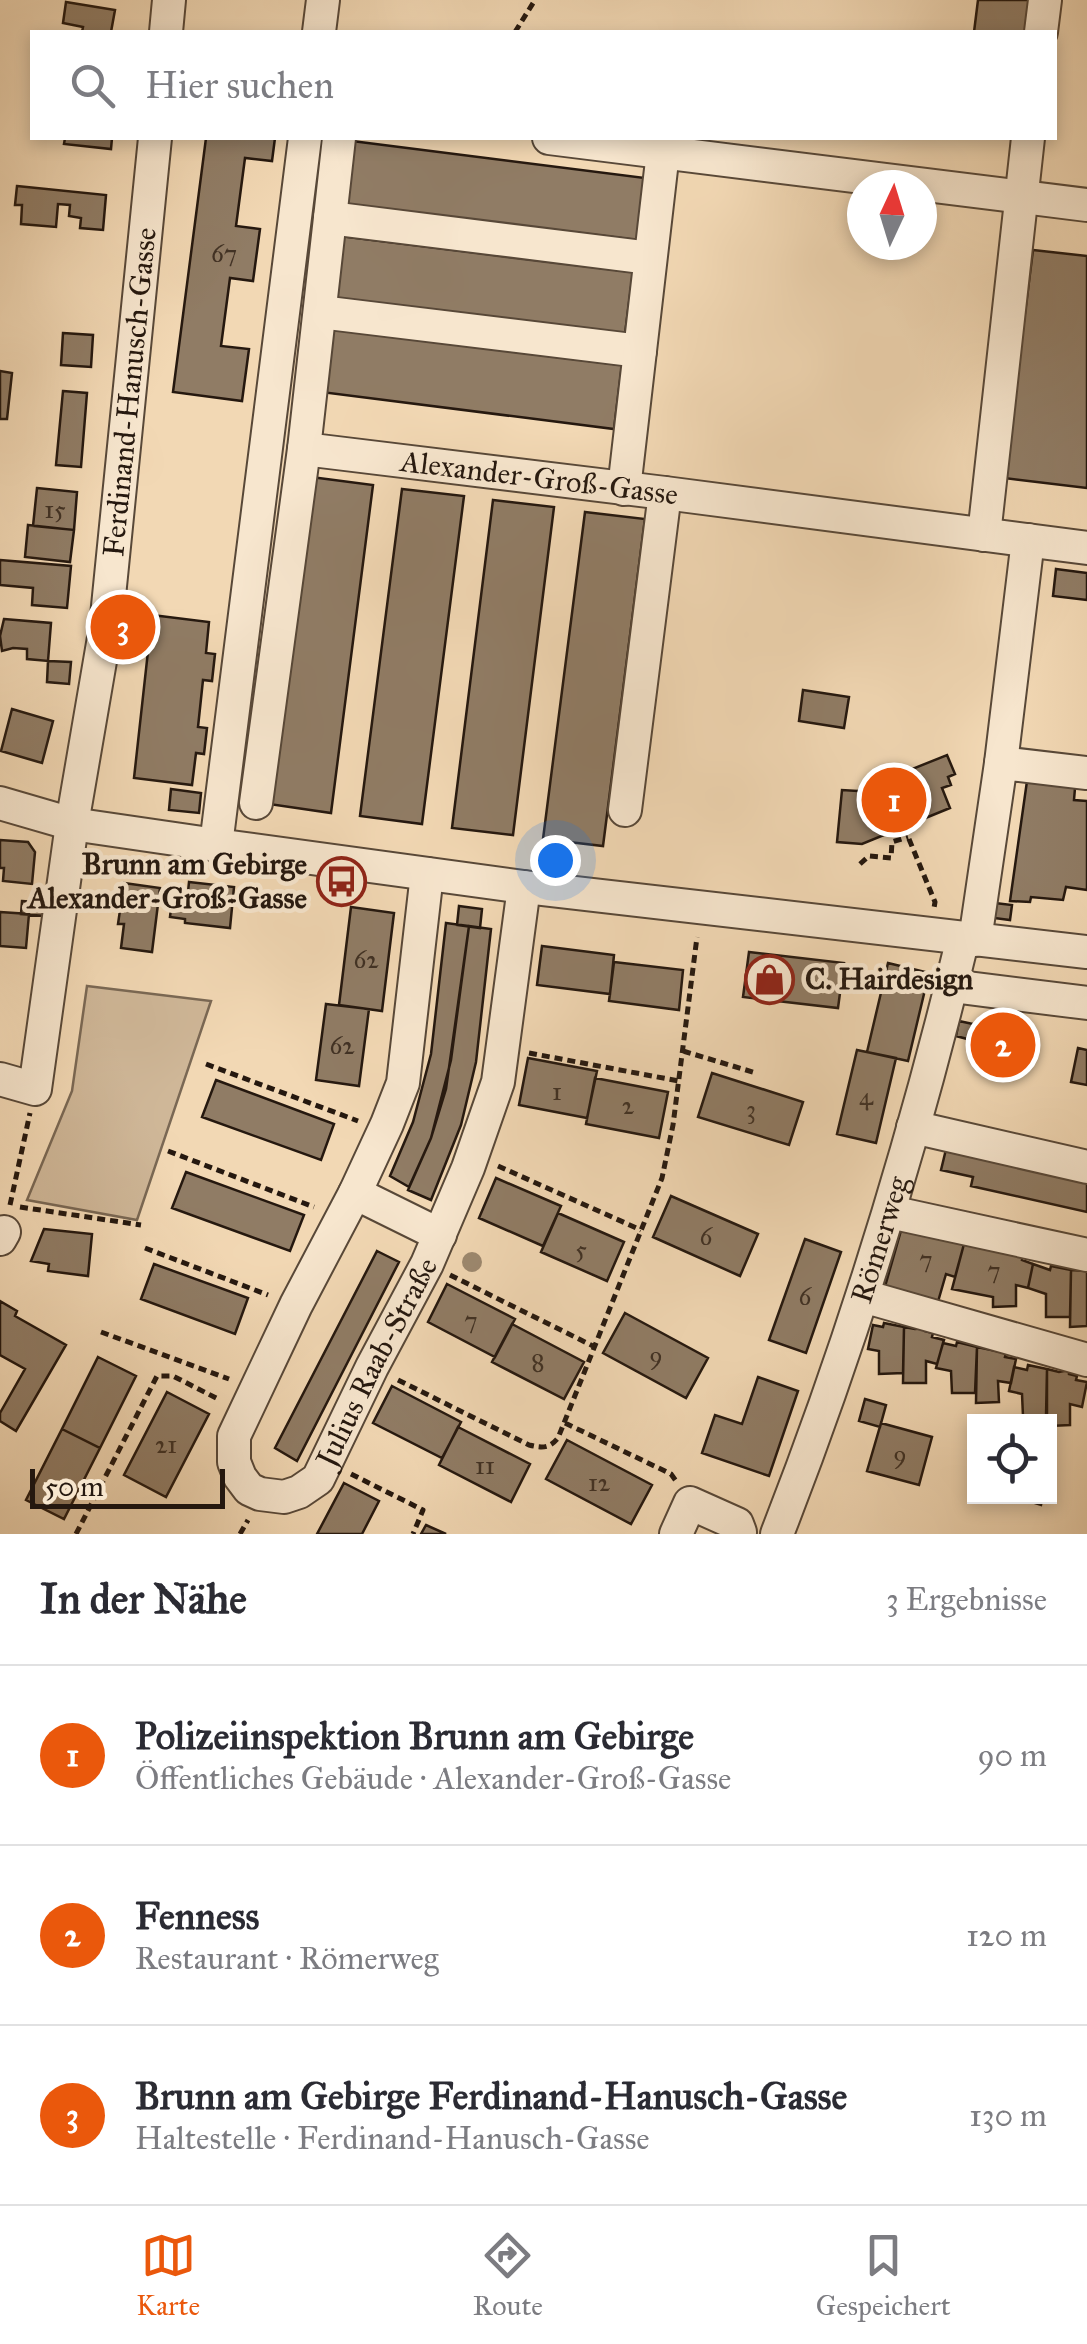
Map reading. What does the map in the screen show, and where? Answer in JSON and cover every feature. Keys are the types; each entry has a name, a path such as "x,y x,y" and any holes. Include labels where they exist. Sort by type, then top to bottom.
{"street":[{"path":"166,30 169,0"},
{"path":"318,30 322,0"},
{"path":"1041,30 1045,0"},
{"name":"Ferdinand-Hanusch-Gasse","path":"35,1089 72,824 106,626 155,140"},
{"path":"216,845 305,140"},
{"path":"256,802 304,449 339,140"},
{"path":"565,140 1087,204"},
{"path":"984,534 1028,140"},
{"path":"624,488 663,152"},
{"path":"330,218 650,258"},
{"path":"320,312 640,351"},
{"name":"Alexander-Groß-Gasse","path":"304,449 1087,548"},
{"path":"624,810 665,493"},
{"name":"Römerweg","path":"776,1534 822,1417 890,1212 952,986 956,938 1001,762 1028,540"},
{"path":"1001,762 1087,773"},
{"path":"0,802 72,824 216,845 524,887 1087,952"},
{"name":"Julius Raab-Straße","path":"427,874 402,1083 384,1130 234,1436 234,1462 240,1477 249,1489 260,1494 284,1497 318,1479 434,1249 498,1082 524,887"},
{"path":"952,986 1087,1003"},
{"path":"0,1079 35,1089"},
{"path":"913,1127 1087,1167"},
{"path":"348,1205 434,1249"},
{"path":"890,1212 1087,1255"},
{"path":"863,1296 1087,1360"},
{"path":"676,1534 690,1503 737,1524 742,1533"}],"path":[{"path":"516,30 534,0"},
{"path":"904,827 935,902 956,938"},
{"path":"860,864 868,856 891,858 892,842 908,837"},
{"path":"372,1368 530,1446 552,1446 558,1438 662,1178 673,1125 700,908"},
{"path":"504,1048 679,1081"},
{"path":"683,1051 756,1073"},
{"path":"206,1064 384,1130"},
{"path":"35,1089 4,1225 141,1225"},
{"path":"168,1151 348,1205"},
{"path":"472,1155 642,1230"},
{"path":"145,1248 296,1306"},
{"path":"434,1249 595,1347"},
{"path":"100,1332 250,1400"},
{"path":"76,1534 156,1376 173,1376 250,1400"},
{"path":"565,1423 671,1474 690,1503"},
{"path":"328,1462 423,1510 413,1534"}],"shaded area":[{"path":"87,986 211,1001 137,1220 27,1200 72,1091"}],"building":[{"path":"978,0 1029,0 1025,30 974,30"},
{"path":"66,2 115,10 111,30 82,30 83,27 63,23"},
{"path":"65,140 112,140 111,149 64,144"},
{"path":"206,140 275,140 272,161 245,158 236,226 260,229 253,281 230,278 221,346 249,349 242,401 173,392"},
{"path":"352,141 645,178 637,240 344,204"},
{"path":"17,186 106,195 103,230 80,228 81,218 69,216 70,205 58,204 56,227 21,224 22,205 15,205"},
{"path":"340,236 633,272 625,334 333,298"},
{"path":"1033,250 1087,256 1087,488 1004,478"},
{"path":"329,329 622,365 614,429 321,392"},
{"path":"63,333 93,335 91,367 61,365"},
{"path":"0,371 12,373 7,419 0,419"},
{"path":"63,391 87,393 81,467 56,465"},
{"path":"311,477 373,485 331,813 269,804"},
{"path":"37,488 77,492 74,530 33,526"},
{"path":"402,489 464,496 422,824 360,816"},
{"path":"493,500 554,507 513,835 452,828"},
{"path":"585,512 645,519 603,846 543,839"},
{"path":"28,525 74,530 70,562 25,557"},
{"path":"0,560 71,566 67,608 32,605 33,588 0,585"},
{"path":"1056,569 1087,573 1087,600 1053,596"},
{"path":"152,615 209,622 206,653 215,654 212,681 203,680 198,727 207,728 204,754 196,753 192,785 134,778"},
{"path":"4,619 51,623 48,661 27,659 27,649 2,651"},
{"path":"48,661 71,662 69,684 47,682"},
{"path":"803,690 849,697 844,728 799,721"},
{"path":"12,709 53,721 42,763 1,751"},
{"path":"947,755 955,774 948,777 951,785 942,788 950,808 862,844 837,842 842,790 858,791"},
{"path":"1028,774 1076,776 1074,800 1087,801 1087,890 1066,887 1063,900 1031,897 1030,902 1010,901"},
{"path":"171,789 201,793 199,813 169,810"},
{"path":"0,840 28,842 35,852 32,884 3,881"},
{"path":"189,882 234,887 230,928 185,923 185,919 170,917 173,891 188,892"},
{"path":"124,883 160,888 152,952 121,948 124,924 118,924"},
{"path":"22,901 46,903 45,916 21,914"},
{"path":"995,903 1012,905 1010,920 994,918"},
{"path":"459,906 482,909 480,928 457,925"},
{"path":"351,907 394,913 382,1011 339,1005"},
{"path":"0,912 29,914 26,948 0,946"},
{"path":"446,923 469,926 451,1060 431,1138 409,1187 390,1176 413,1122 431,1054"},
{"path":"469,926 491,929 476,1062 461,1125 431,1200 408,1190 431,1138 446,1089"},
{"path":"542,946 614,955 610,994 537,985"},
{"path":"749,952 844,963 838,1008 743,997"},
{"path":"614,962 683,970 679,1010 609,1001"},
{"path":"888,963 929,973 908,1061 867,1052"},
{"path":"326,1004 369,1009 359,1086 316,1080"},
{"path":"959,1021 1038,1038 1032,1064 969,1051 971,1040 956,1036"},
{"path":"1078,1048 1087,1050 1087,1085 1071,1082"},
{"path":"857,1050 896,1058 876,1143 837,1134"},
{"path":"528,1058 597,1071 587,1118 519,1105"},
{"path":"712,1073 803,1102 789,1145 698,1117"},
{"path":"595,1078 668,1092 659,1138 586,1124"},
{"path":"216,1080 334,1124 321,1160 202,1117"},
{"path":"948,1141 1087,1181 1087,1212 971,1186 973,1177 941,1170"},
{"path":"186,1172 304,1215 290,1251 172,1208"},
{"path":"496,1178 561,1206 543,1246 479,1218"},
{"path":"671,1196 758,1234 740,1276 653,1237"},
{"path":"558,1213 624,1242 607,1281 541,1252"},
{"path":"902,1227 964,1244 955,1277 946,1274 935,1312 882,1297"},
{"path":"44,1229 92,1234 88,1276 48,1271 49,1264 31,1261"},
{"path":"805,1239 841,1252 806,1353 769,1340"},
{"path":"964,1244 1023,1256 1022,1260 1033,1264 1028,1288 1016,1285 1016,1306 993,1307 993,1297 952,1289"},
{"path":"377,1251 399,1262 297,1461 275,1448"},
{"path":"154,1264 248,1298 235,1334 141,1299"},
{"path":"1033,1264 1050,1270 1051,1266 1071,1270 1070,1317 1046,1317 1046,1294 1028,1288"},
{"path":"1071,1270 1087,1271 1087,1326 1070,1327"},
{"path":"447,1284 515,1319 495,1357 428,1322"},
{"path":"0,1301 17,1311 15,1316 66,1345 16,1431 0,1421 0,1413 25,1369 0,1355"},
{"path":"625,1313 708,1358 686,1398 603,1353"},
{"path":"884,1323 904,1327 903,1373 879,1374 879,1351 868,1349 873,1325 883,1327"},
{"path":"512,1324 584,1362 564,1399 492,1362"},
{"path":"904,1327 925,1328 933,1333 932,1337 944,1340 937,1364 926,1361 926,1383 903,1383"},
{"path":"957,1342 977,1347 975,1393 952,1393 951,1371 936,1368 943,1343 956,1346"},
{"path":"977,1347 1016,1359 1011,1383 998,1381 999,1402 976,1403"},
{"path":"98,1357 136,1376 100,1448 62,1429"},
{"path":"1028,1365 1047,1369 1046,1414 1023,1414 1022,1394 1009,1391 1014,1367 1027,1370"},
{"path":"1047,1369 1069,1370 1069,1374 1077,1376 1076,1380 1087,1382 1082,1407 1070,1404 1070,1425 1057,1426 1057,1414 1047,1414"},
{"path":"758,1377 798,1391 769,1476 702,1453 715,1415 742,1424"},
{"path":"392,1386 461,1422 442,1458 373,1423"},
{"path":"167,1392 209,1414 166,1497 124,1475"},
{"path":"865,1399 886,1405 880,1427 859,1421"},
{"path":"881,1423 932,1437 919,1485 867,1471"},
{"path":"458,1427 530,1464 511,1502 439,1465"},
{"path":"62,1429 100,1448 64,1519 26,1500"},
{"path":"567,1440 652,1485 631,1524 546,1479"},
{"path":"344,1483 379,1501 362,1534 317,1534"},
{"path":"426,1525 446,1534 421,1534"}],"place":[{"name":"Brunn am Gebirge Ferdinand-Hanusch-Gasse","path":"123,627"},
{"name":"Polizeiinspektion Brunn am Gebirge","path":"894,800"},
{"name":"Brunn am Gebirge Alexander-Groß-Gasse","path":"342,881"},
{"name":"C. Hairdesign","path":"770,979"},
{"name":"Fenness","path":"1003,1045"}]}
